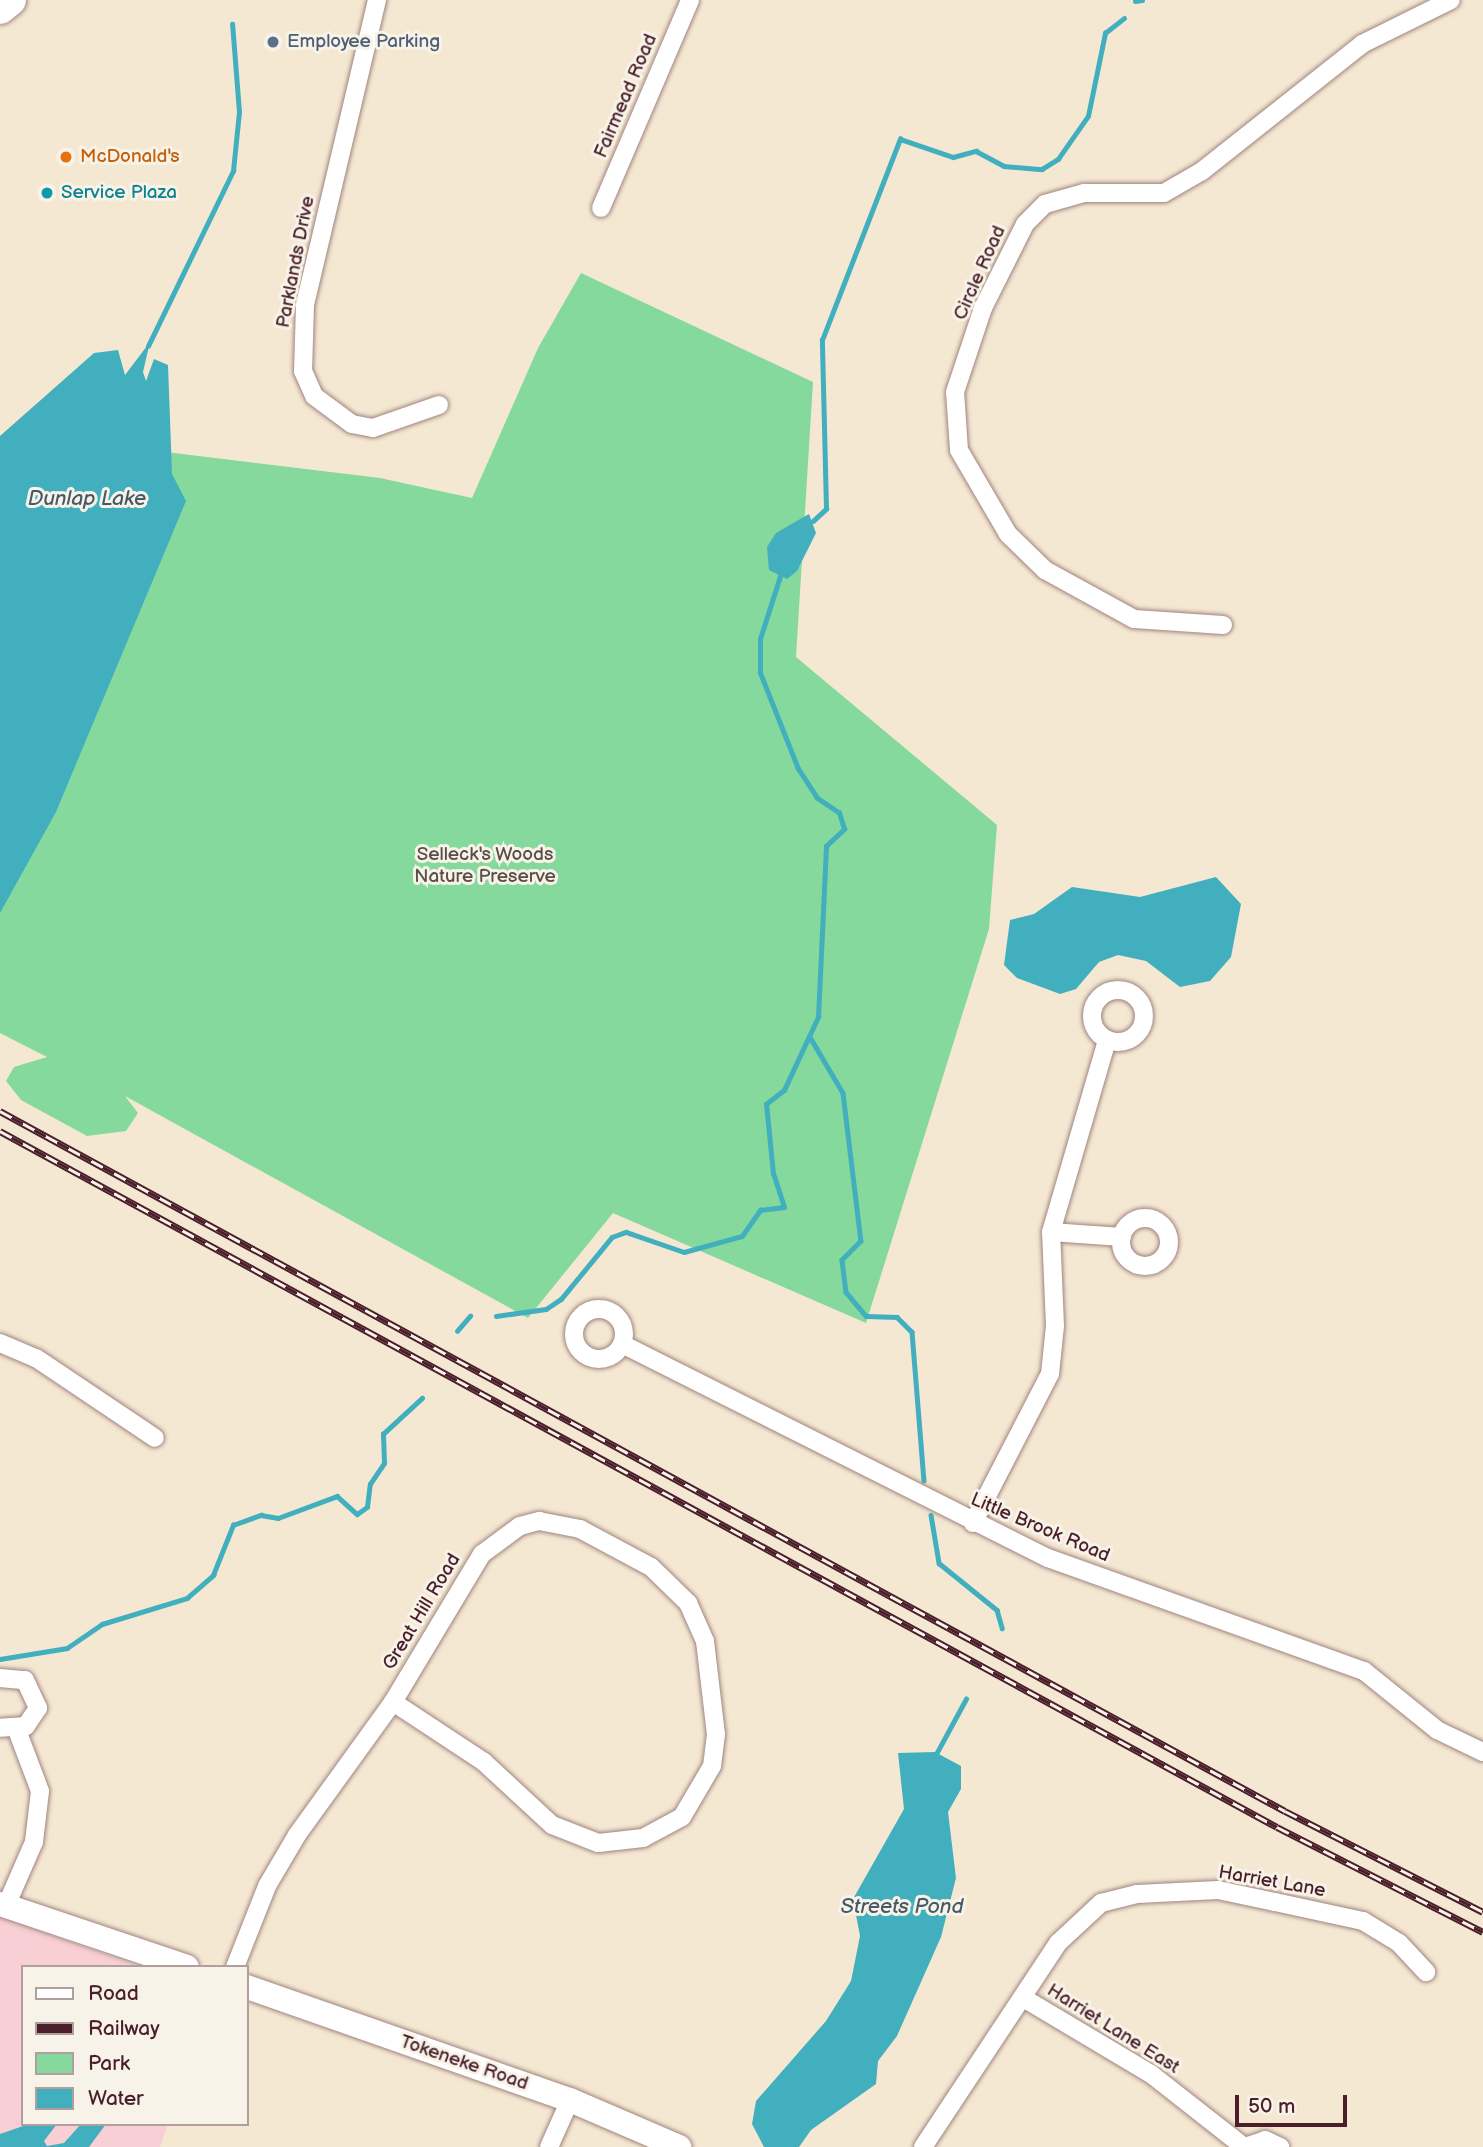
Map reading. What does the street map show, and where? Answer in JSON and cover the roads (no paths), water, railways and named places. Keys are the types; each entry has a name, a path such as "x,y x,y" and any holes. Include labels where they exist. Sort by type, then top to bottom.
{"highway":[{"path":"0,8 10,0"}],"main road":[{"path":"3,1905 181,1965"},
{"name":"Tokeneke Road","path":"248,1987 570,2100 679,2147"}],"street":[{"name":"Parklands Drive","path":"377,0 305,305 303,372 314,397 352,424 373,428 439,405"},
{"name":"Fairmead Road","path":"601,208 690,0"},
{"name":"Circle Road","path":"1223,625 1135,619 1045,570 1008,534 959,450 955,392 984,308 1025,224 1045,204 1084,192 1164,193 1202,171 1362,44 1451,0"},
{"path":"974,1524 1049,1374 1055,1326 1051,1232 1107,1040"},
{"path":"1051,1232 1122,1237"},
{"path":"0,1343 36,1358 155,1438"},
{"name":"Little Brook Road","path":"622,1344 974,1524 1048,1558 1364,1671 1437,1730 1483,1752"},
{"name":"Great Hill Road","path":"236,1965 291,1845 393,1702 482,1553 520,1526 562,1522 651,1567 688,1603 705,1641 713,1692 712,1766 695,1802 665,1829 598,1843 552,1825 484,1762 393,1702"},
{"path":"0,1678 25,1680 37,1697 34,1718 8,1729 40,1791 34,1842 3,1905"},
{"name":"Harriet Lane","path":"923,2147 1025,1999 1058,1942 1101,1903 1137,1894 1218,1890 1363,1921 1399,1943 1426,1972"},
{"name":"Harriet Lane East","path":"1025,1999 1151,2074 1245,2147 1265,2140 1280,2147"},
{"path":"549,2147 570,2100"}],"water":[{"name":"Dunlap Lake","path":"150,342 143,372 146,381 154,359 168,365 172,474 186,501 56,812 0,913 0,436 94,353 118,350 125,375"},
{"path":"809,514 816,533 797,571 787,579 769,570 767,547 776,533"},
{"path":"1216,877 1241,904 1231,957 1210,981 1180,987 1146,961 1118,955 1099,962 1076,989 1060,994 1017,978 1004,965 1010,920 1034,914 1072,887 1140,897"},
{"name":"Streets Pond","path":"935,1752 961,1766 961,1789 948,1812 956,1878 941,1937 897,2036 878,2061 876,2084 811,2130 799,2147 764,2147 752,2124 756,2101 826,2021 851,1981 860,1936 853,1899 904,1809 898,1753"},
{"path":"23,2126 55,2126 44,2141 47,2146 64,2143 79,2126 105,2126 89,2147 0,2147 0,2134"}],"waterway":[{"path":"1135,1 1142,0"},
{"path":"813,521 826,509 822,340 900,139 953,157 976,151 1004,166 1042,169 1058,159 1088,116 1105,33 1124,18"},
{"path":"148,346 233,171 239,112 232,24"},
{"path":"496,1316 546,1309 561,1299 612,1237 626,1232 684,1252 742,1236 760,1210 784,1207 773,1174 766,1104 784,1090 818,1017 826,846 844,829 839,813 817,798 798,769 760,673 760,639 781,573"},
{"path":"810,1037 843,1093 861,1241 842,1260 846,1292 866,1316 897,1317 912,1332 924,1481"},
{"path":"457,1331 470,1316"},
{"path":"0,1659 67,1648 102,1624 187,1598 213,1575 233,1525 261,1515 278,1518 337,1496 357,1514 367,1507 370,1484 384,1463 383,1434 422,1398"},
{"path":"931,1515 939,1563 997,1610 1002,1628"},
{"path":"935,1756 966,1699"}],"railway":[{"path":"0,1111 1285,1811 1483,1912"},
{"path":"0,1131 1277,1827 1483,1932"}],"place":[{"name":"Employee Parking","path":"273,42"},
{"name":"McDonald's","path":"66,157"},
{"name":"Service Plaza","path":"47,193"}],"park label":[{"name":"Selleck's Woods Nature Preserve","path":"485,866"}]}
